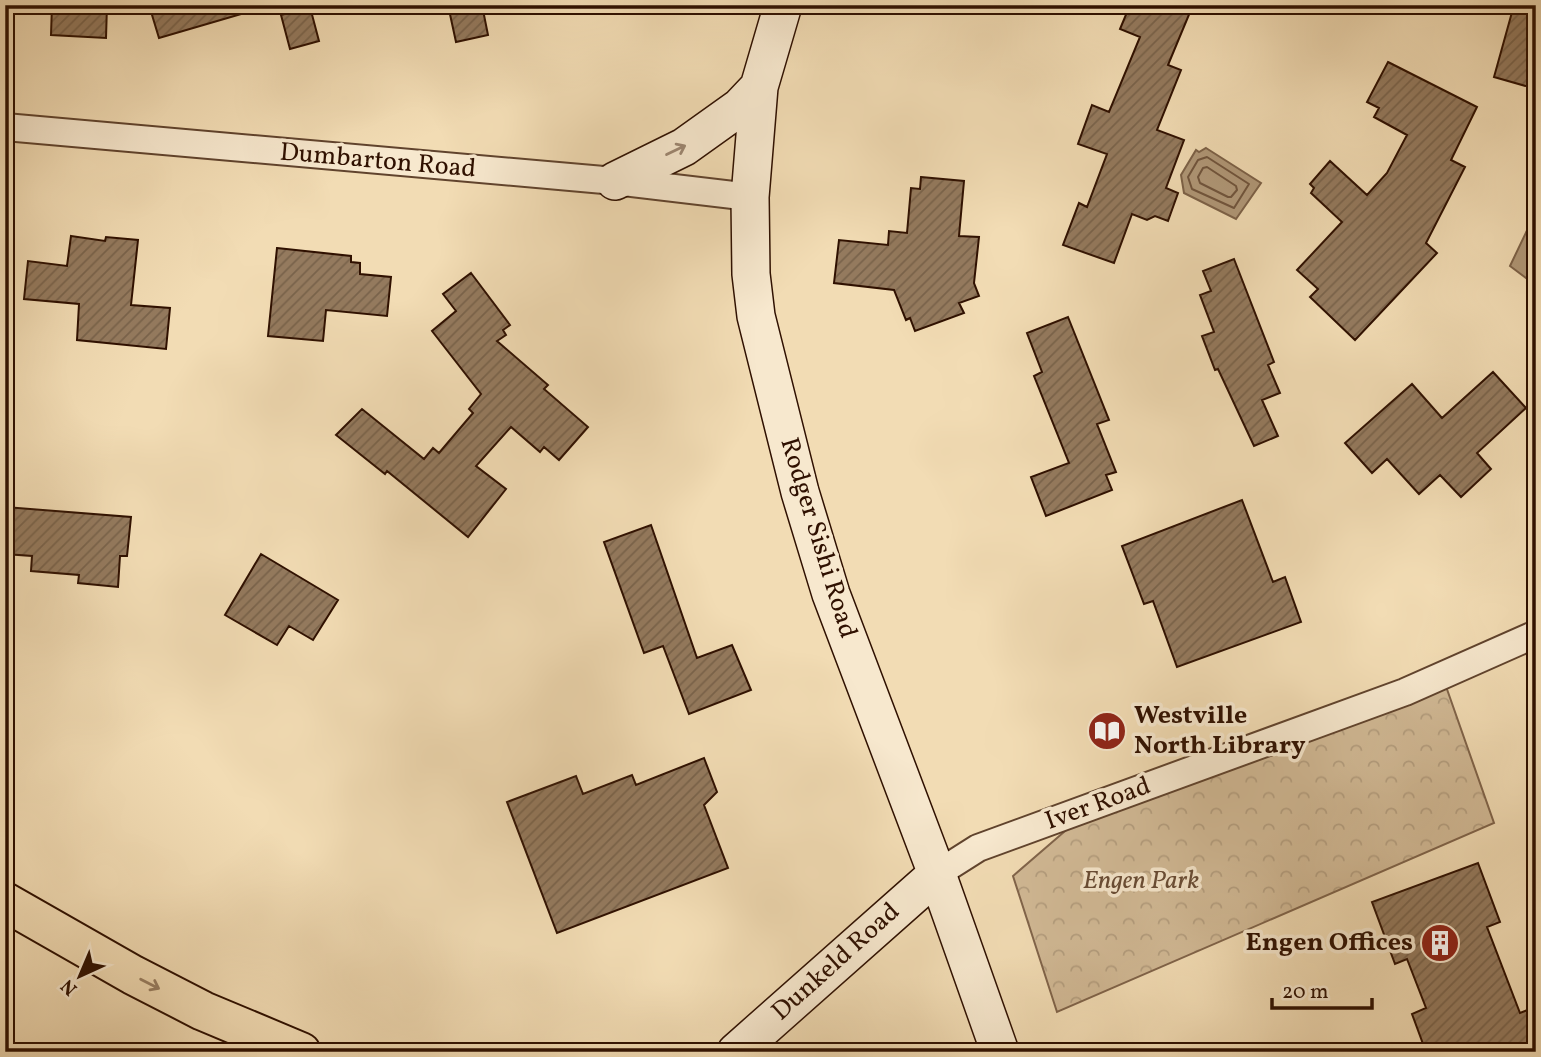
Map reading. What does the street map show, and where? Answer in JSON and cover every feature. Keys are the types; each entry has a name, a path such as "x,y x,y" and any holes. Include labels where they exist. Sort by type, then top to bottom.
{"highway":[{"path":"5,902 203,1011 301,1052"}],"main road":[{"name":"Rodger Sishi Road","path":"783,5 759,87 750,197 751,274 756,316 800,492 831,594 937,874 1000,1052"},
{"path":"615,181 684,147 740,107 759,87"},
{"name":"Dunkeld Road","path":"736,1052 937,874"}],"street":[{"name":"Dumbarton Road","path":"5,127 615,181 750,197"},
{"name":"Iver Road","path":"937,874 978,848 1405,692 1536,634"}],"green space":[{"name":"Engen Park","path":"1442,675 1494,823 1057,1012 1013,876 1094,806"}],"water":[{"path":"1206,148 1261,183 1236,219 1184,193 1181,175 1196,150 1199,152"},
{"path":"1531,222 1536,224 1536,270 1526,278 1510,266"}],"building":[{"path":"52,5 107,5 106,38 51,35"},
{"path":"149,5 247,5 248,12 159,38"},
{"path":"448,5 482,5 488,35 456,42"},
{"path":"1130,5 1193,5 1168,65 1181,70 1157,130 1184,140 1166,188 1178,193 1168,221 1155,216 1147,220 1132,214 1114,263 1063,245 1079,203 1087,207 1107,154 1078,144 1092,105 1109,112 1140,37 1120,29"},
{"path":"1514,5 1536,5 1536,89 1494,77"},
{"path":"310,7 319,41 290,49 281,15"},
{"path":"1388,62 1477,107 1451,160 1465,167 1426,243 1437,253 1355,340 1310,297 1318,289 1297,270 1342,222 1311,193 1314,188 1310,184 1330,161 1367,195 1387,173 1407,135 1374,117 1379,108 1367,102"},
{"path":"921,177 964,181 959,236 979,237 974,283 979,296 959,303 964,313 915,331 910,318 906,320 894,290 834,283 839,240 888,245 889,231 907,233 911,188 920,189"},
{"path":"71,236 105,241 106,237 138,240 131,305 170,308 166,349 77,340 79,304 24,299 28,261 67,266"},
{"path":"277,248 351,256 351,262 360,263 360,274 391,277 387,316 326,310 323,341 268,336"},
{"path":"1234,259 1274,362 1268,365 1280,393 1262,400 1278,436 1254,446 1218,369 1215,370 1202,336 1214,332 1200,295 1211,291 1203,271"},
{"path":"471,273 510,325 503,330 506,335 497,341 548,385 544,389 588,427 559,460 544,447 540,452 511,427 476,466 506,489 468,537 387,471 385,474 336,435 362,409 424,459 433,448 439,453 473,413 469,409 481,394 432,331 456,311 443,294"},
{"path":"1068,317 1109,420 1097,424 1116,472 1106,475 1112,490 1046,516 1031,477 1069,463 1034,376 1042,372 1027,333"},
{"path":"1493,372 1526,408 1477,453 1491,469 1461,497 1440,475 1419,494 1387,459 1372,473 1345,443 1412,384 1442,418"},
{"path":"1242,500 1273,582 1285,577 1301,622 1177,667 1153,601 1144,604 1122,546"},
{"path":"5,507 131,517 127,556 120,556 118,587 78,583 79,575 31,571 32,556 5,554"},
{"path":"651,525 697,658 732,645 751,690 689,714 663,646 644,653 604,542"},
{"path":"261,554 338,600 313,640 289,626 277,645 225,615"},
{"path":"704,758 717,792 704,805 728,868 557,933 507,802 576,776 583,794 632,775 636,785"},
{"name":"Engen Offices","path":"1478,863 1500,922 1487,927 1520,1013 1530,1009 1536,1024 1536,1052 1426,1052 1412,1014 1426,1008 1407,959 1395,964 1372,902"}],"place":[{"name":"Westville North Library","path":"1107,731"},
{"name":"Engen Offices","path":"1440,943"}]}
